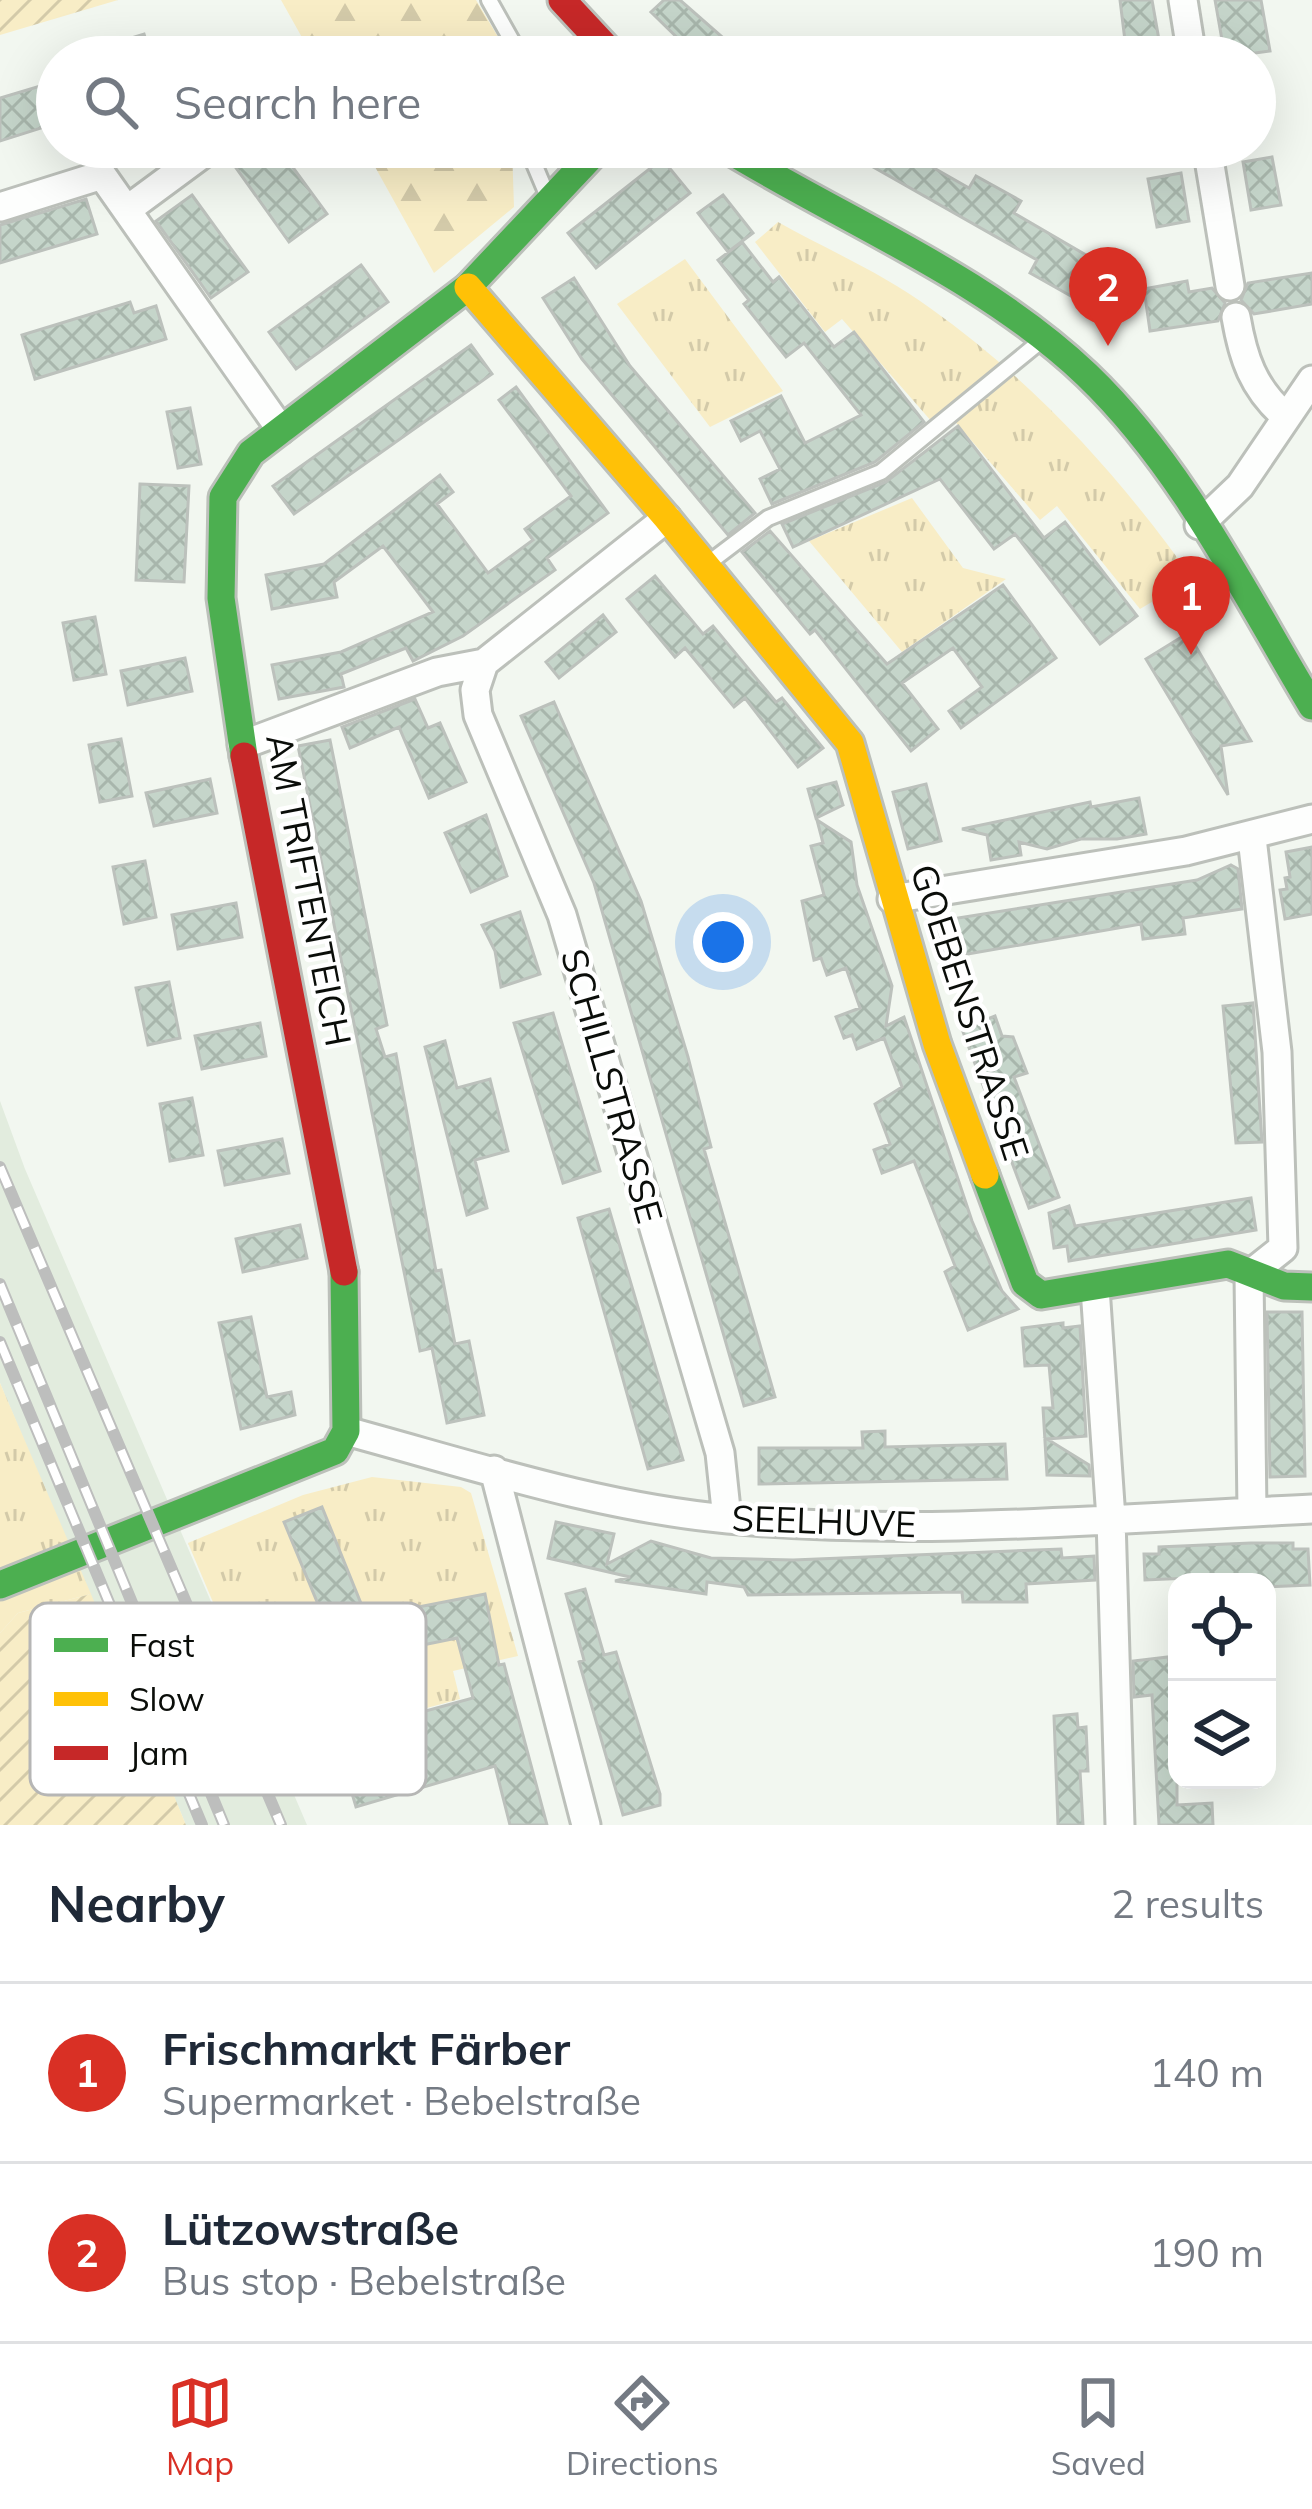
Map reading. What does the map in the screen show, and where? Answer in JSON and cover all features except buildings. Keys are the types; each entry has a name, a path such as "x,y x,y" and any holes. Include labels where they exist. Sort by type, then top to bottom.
{"street":[{"path":"562,0 595,36"},
{"path":"1183,0 1189,36"},
{"path":"128,209 184,168"},
{"name":"AM TRIFTENTEICH","path":"346,1431 344,1259 242,745 221,598 223,497 251,453 468,287 581,168"},
{"path":"761,168 1042,340 1086,374 1133,424 1312,706"},
{"path":"1211,168 1230,286"},
{"path":"0,207 102,175 281,430"},
{"name":"GOEBENSTRASSE","path":"468,287 667,518 850,743 937,1044 1025,1283 1041,1295 1228,1264 1284,1286 1312,1287"},
{"path":"1236,317 1248,371 1265,399 1285,416"},
{"path":"1199,524 1240,486 1312,380"},
{"path":"242,745 436,671 484,663 667,518"},
{"name":"SCHILLSTRASSE","path":"484,663 476,690 478,715 562,914 719,1454 727,1519"},
{"path":"892,899 1252,838 1312,819"},
{"path":"1252,838 1277,1052 1283,1248 1249,1275 1252,1512"},
{"path":"1095,1288 1111,1519 1120,1825"},
{"path":"0,1585 335,1451 346,1431"},
{"name":"SEELHUVE","path":"346,1431 610,1502 727,1519 922,1525 1312,1509"},
{"path":"494,1470 586,1825"}],"lane":[{"path":"489,0 509,36"},
{"path":"532,168 550,201"},
{"path":"706,565 768,518 881,472 1042,340"}],"shaded area":[{"path":"0,1101 212,1603 93,1603 0,1383"},
{"path":"173,1795 294,1795 307,1825 186,1825"}],"green space":[{"path":"0,0 118,0 0,35"},
{"path":"281,0 476,0 497,36 301,36"},
{"path":"376,168 513,168 514,207 434,273"},
{"path":"778,222 912,296 1004,367 1104,466 1192,578 1140,609 1057,506 1040,520 945,410 932,422 842,319 825,332 755,242"},
{"path":"685,259 783,391 710,427 617,304"},
{"path":"912,498 963,568 1006,579 902,652 809,541"},
{"path":"0,1383 91,1594 56,1603 30,1603 30,1610 18,1613 0,1633"},
{"path":"372,1477 461,1487 471,1493 518,1656 453,1671 460,1699 426,1708 426,1603 213,1603 188,1543 303,1495"},
{"path":"91,1594 95,1603 56,1603"},
{"path":"30,1610 30,1795 174,1795 186,1825 0,1825 0,1633 18,1613"}],"railway":[{"path":"0,1167 186,1603"},
{"path":"0,1284 132,1603"},
{"path":"0,1342 109,1603"},
{"path":"189,1795 202,1825"},
{"path":"212,1795 224,1825"},
{"path":"268,1795 281,1825"}],"traffic: fast":[{"path":"244,756 221,598 223,497 251,453 468,287 580,168"},
{"path":"760,168 958,279 1003,308 1087,375 1182,490 1312,706"},
{"path":"985,1175 1025,1283 1041,1295 1228,1264 1284,1286 1312,1287"},
{"path":"0,1585 335,1451 346,1431 344,1272"}],"traffic: slow":[{"path":"468,287 667,518 850,743 937,1044 985,1175"}],"traffic: jam":[{"path":"562,0 595,36"},
{"path":"244,756 344,1272"}],"place":[{"name":"Lützowstraße","path":"1108,346"},
{"name":"Frischmarkt Färber","path":"1191,655"}]}
